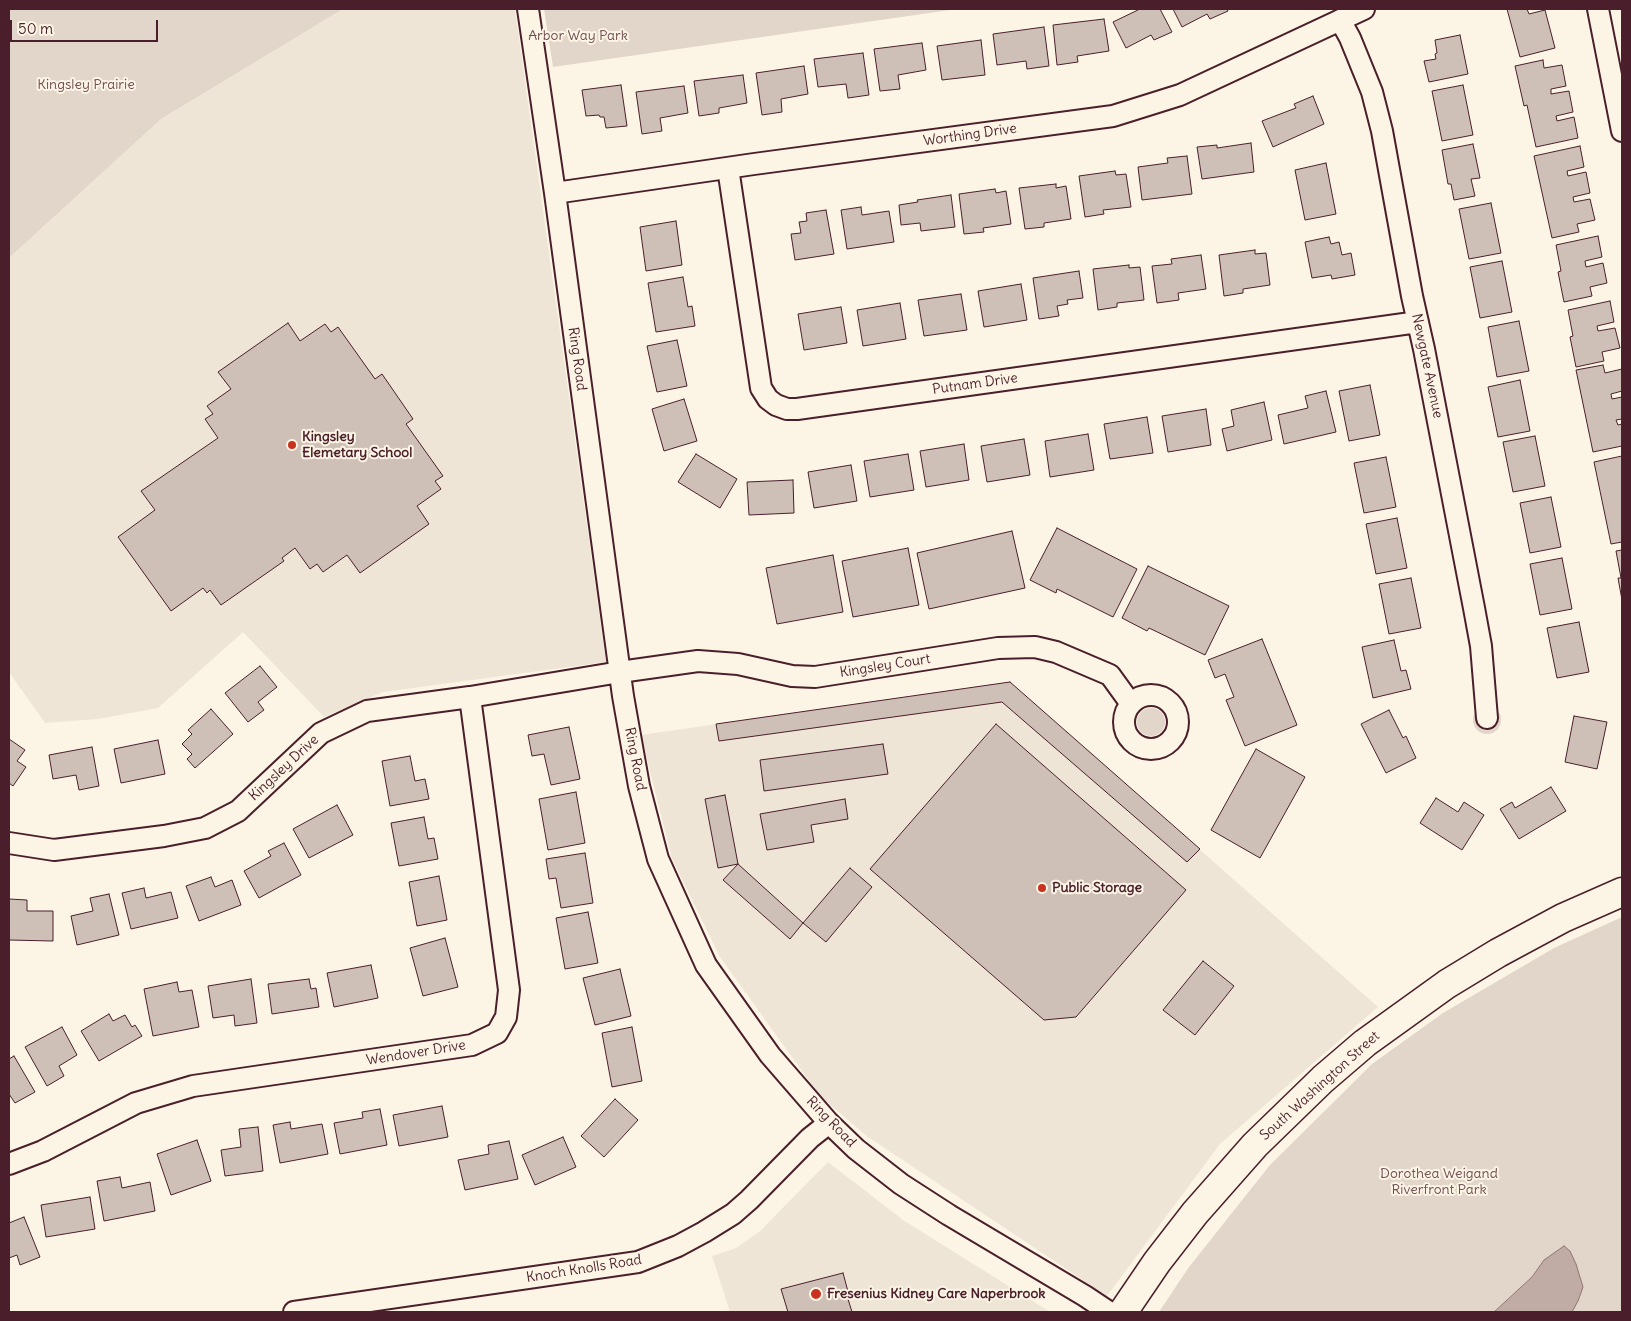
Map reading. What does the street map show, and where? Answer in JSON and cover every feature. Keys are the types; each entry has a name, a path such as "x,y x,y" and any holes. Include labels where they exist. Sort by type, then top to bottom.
{"main road":[{"name":"South Washington Street","path":"1123,1312 1157,1262 1195,1213 1255,1145 1323,1079 1365,1043 1447,984 1498,952 1563,918 1622,892"}],"street":[{"name":"Ring Road","path":"528,9 556,193 620,672 639,786 658,859 706,965 770,1055 829,1123 856,1149 901,1184 1109,1312"},
{"name":"Worthing Drive","path":"556,193 1113,116 1180,95 1364,9"},
{"path":"1598,9 1622,131"},
{"name":"Newgate Avenue","path":"1340,20 1350,38 1372,92 1382,131 1478,627 1488,718"},
{"name":"Putnam Drive","path":"728,168 761,388 768,399 776,405 787,409 1418,322"},
{"name":"Kingsley Court","path":"620,672 698,661 713,661 738,664 792,676 815,677 998,648 1035,647 1056,652 1110,675 1131,704"},
{"name":"Kingsley Drive","path":"9,843 54,850 164,836 205,828 238,811 321,733 367,711 470,697 620,672"},
{"name":"Wendover Drive","path":"9,1164 43,1152 136,1103 193,1086 472,1045 497,1033 506,1017 509,990 470,697"},
{"name":"Knoch Knolls Road","path":"294,1312 638,1262 678,1246 733,1214 810,1138 829,1123"}],"shaded area":[{"name":"Kingsley Elemetary School","path":"343,9 515,9 606,662 383,692 324,717 243,632 158,708 98,719 45,723 9,672 9,258 161,119"},
{"path":"1010,682 1378,1007 1220,1144 1107,1296 868,1137 820,1096 720,957 672,859 641,735"},
{"path":"828,1162 903,1220 1050,1312 730,1312 712,1256 736,1248 760,1231"},
{"path":"1564,1246 1570,1251 1583,1287 1572,1312 1494,1312 1532,1277 1544,1260"}],"green space":[{"name":"Kingsley Prairie","path":"9,9 343,9 161,119 9,258"},
{"name":"Arbor Way Park","path":"544,9 957,9 553,67"},
{"path":"1487,706 1497,710 1501,720 1497,730 1487,734 1477,730 1473,720 1477,710"},
{"path":"1151,708 1161,712 1165,722 1161,732 1151,736 1141,732 1137,722 1141,712"},
{"name":"Dorothea Weigand Riverfront Park","path":"1622,917 1622,1312 1571,1312 1544,1260 1532,1277 1494,1312 1159,1312 1189,1267 1270,1165 1372,1064 1443,1013 1554,948"}],"building":[{"path":"1137,9 1160,9 1172,32 1154,40 1151,35 1126,48 1113,22"},
{"path":"1173,9 1227,9 1228,11 1210,19 1207,14 1182,27"},
{"path":"1507,9 1527,9 1529,14 1545,10 1555,48 1520,57"},
{"path":"1104,19 1109,51 1077,56 1078,62 1057,65 1053,25"},
{"path":"1044,27 1049,66 1027,69 1026,61 997,65 993,34"},
{"path":"1460,35 1468,74 1429,82 1424,61 1436,59 1435,40"},
{"path":"981,40 985,75 942,80 937,46"},
{"path":"922,43 926,70 898,75 900,89 880,91 874,49"},
{"path":"863,53 869,95 848,98 846,84 818,87 814,59"},
{"path":"1543,60 1544,68 1562,65 1566,86 1551,89 1551,94 1569,91 1573,112 1556,116 1557,121 1574,117 1578,138 1536,147 1527,105 1524,106 1515,66"},
{"path":"804,66 808,94 781,99 782,112 762,115 756,73"},
{"path":"743,75 747,103 719,108 719,113 699,116 694,81"},
{"path":"621,85 627,126 606,128 604,117 599,115 586,116 582,90"},
{"path":"1463,85 1473,135 1442,141 1432,91"},
{"path":"684,86 688,113 660,118 662,131 642,134 636,92"},
{"path":"1313,96 1324,124 1273,147 1262,121 1296,108 1294,104"},
{"path":"1251,143 1254,172 1202,179 1197,147 1217,145 1217,148"},
{"path":"1473,144 1480,178 1471,179 1475,196 1454,200 1451,184 1448,184 1442,150"},
{"path":"1580,146 1584,167 1567,171 1568,176 1586,172 1590,193 1573,197 1574,202 1590,199 1595,220 1577,224 1579,232 1552,238 1534,156"},
{"path":"1187,156 1192,194 1142,200 1138,167 1168,163 1167,158"},
{"path":"1326,163 1336,214 1305,220 1295,170"},
{"path":"1115,171 1116,175 1126,174 1131,207 1103,210 1104,214 1085,217 1079,176"},
{"path":"1056,184 1056,188 1066,186 1071,219 1044,223 1044,227 1025,229 1019,188"},
{"path":"995,189 996,193 1006,191 1011,224 983,228 984,232 964,234 959,194"},
{"path":"951,195 955,227 921,231 920,223 901,225 899,205 918,202 917,200"},
{"path":"1491,203 1501,253 1469,259 1459,209"},
{"path":"861,207 862,215 889,211 894,242 847,249 841,210"},
{"path":"826,210 834,254 795,260 791,234 801,233 799,222 807,221 806,213"},
{"path":"676,221 682,265 646,271 640,227"},
{"path":"1598,236 1602,257 1585,261 1586,267 1603,263 1607,283 1590,287 1592,296 1564,302 1558,272 1561,271 1556,245"},
{"path":"1329,237 1331,244 1339,242 1342,255 1351,253 1355,275 1332,279 1331,275 1312,278 1305,242"},
{"path":"1255,250 1255,254 1266,253 1270,285 1243,289 1243,293 1224,296 1219,255"},
{"path":"1201,255 1206,289 1178,293 1179,300 1157,303 1152,266 1172,264 1171,259"},
{"path":"1502,261 1512,312 1480,318 1470,267"},
{"path":"1129,265 1129,268 1140,267 1144,300 1117,303 1117,307 1098,310 1093,269"},
{"path":"1079,271 1083,298 1067,300 1068,304 1057,306 1059,316 1039,319 1033,278"},
{"path":"683,277 688,307 692,306 695,326 656,332 648,283"},
{"path":"1021,284 1027,320 984,327 978,291"},
{"path":"961,294 967,330 924,336 918,300"},
{"path":"1610,301 1614,322 1597,326 1598,331 1615,328 1620,348 1602,352 1604,361 1576,367 1570,337 1573,336 1568,310"},
{"path":"900,303 906,339 863,346 857,310"},
{"path":"841,307 847,343 804,350 798,314"},
{"path":"1519,321 1529,371 1497,377 1488,327"},
{"path":"288,323 300,341 325,324 331,332 338,327 375,379 382,374 413,419 406,424 443,476 435,481 441,489 417,506 429,524 360,573 347,555 323,572 317,564 310,569 295,548 282,558 284,561 221,605 210,590 207,593 203,588 171,611 118,537 155,510 141,491 218,438 205,419 213,414 207,406 231,389 218,372"},
{"path":"677,340 687,386 657,392 647,346"},
{"path":"1603,365 1605,373 1622,369 1622,391 1611,394 1612,399 1622,397 1622,419 1616,420 1618,425 1622,424 1622,446 1593,452 1576,370"},
{"path":"1520,380 1530,431 1498,437 1488,387"},
{"path":"1370,385 1380,435 1349,441 1339,391"},
{"path":"1326,391 1336,432 1284,444 1278,415 1308,408 1305,396"},
{"path":"684,399 697,441 664,451 652,409"},
{"path":"1264,402 1272,440 1227,451 1222,429 1234,426 1231,410"},
{"path":"1206,409 1211,445 1168,452 1162,416"},
{"path":"1147,417 1153,453 1110,459 1104,424"},
{"path":"1088,434 1094,470 1050,477 1045,441"},
{"path":"1535,436 1545,486 1513,492 1503,442"},
{"path":"1024,439 1030,475 987,482 981,446"},
{"path":"964,444 969,480 926,487 920,451"},
{"path":"696,454 737,479 720,508 678,482"},
{"path":"908,454 914,490 870,497 864,461"},
{"path":"1622,456 1622,542 1611,544 1594,462"},
{"path":"1386,457 1396,507 1364,513 1354,463"},
{"path":"851,465 857,501 814,508 808,472"},
{"path":"793,480 794,513 749,515 747,482"},
{"path":"1551,497 1561,547 1530,553 1520,503"},
{"path":"1397,518 1407,568 1376,574 1366,524"},
{"path":"1057,528 1137,569 1113,617 1057,589 1056,593 1030,580"},
{"path":"1012,531 1025,588 929,609 917,553"},
{"path":"908,548 919,605 853,617 842,561"},
{"path":"1622,550 1622,600 1618,578 1621,578 1616,551"},
{"path":"833,555 843,612 777,624 766,568"},
{"path":"1562,558 1572,609 1540,615 1530,564"},
{"path":"1148,566 1229,606 1205,655 1149,628 1147,631 1122,618"},
{"path":"1411,578 1421,628 1389,634 1379,584"},
{"path":"1579,622 1589,672 1557,678 1547,628"},
{"path":"1262,639 1297,725 1245,746 1226,700 1234,697 1225,674 1215,678 1208,660"},
{"path":"1394,640 1401,671 1406,670 1411,689 1373,698 1362,647"},
{"path":"260,666 277,687 258,702 264,710 248,722 225,693"},
{"path":"1010,682 1200,849 1187,862 1002,702 719,741 716,724"},
{"path":"211,709 233,734 195,768 187,759 192,754 182,744 192,734 188,730"},
{"path":"1389,710 1403,738 1406,736 1416,758 1386,773 1361,724"},
{"path":"1574,716 1607,722 1597,769 1565,762"},
{"path":"996,724 1186,890 1076,1017 1044,1020 870,869"},
{"path":"569,727 580,779 551,785 544,754 532,756 528,735"},
{"path":"9,739 25,750 17,761 26,767 13,786 9,783"},
{"path":"158,740 165,774 121,783 114,749"},
{"path":"883,744 888,774 764,791 760,760"},
{"path":"92,747 99,786 79,790 76,775 53,779 49,755"},
{"path":"1256,749 1305,777 1260,858 1211,830"},
{"path":"410,756 415,781 425,779 429,799 390,806 382,761"},
{"path":"1551,787 1566,811 1519,839 1500,809 1512,802 1515,808"},
{"path":"576,792 585,843 548,850 539,799"},
{"path":"725,795 738,864 718,868 705,799"},
{"path":"1436,798 1458,812 1464,802 1484,815 1462,850 1420,823"},
{"path":"845,799 848,819 811,825 814,842 767,850 760,814"},
{"path":"337,805 353,835 309,858 293,829"},
{"path":"424,817 428,839 434,838 438,859 399,866 391,823"},
{"path":"284,843 301,875 259,898 244,871 271,856 268,851"},
{"path":"585,853 593,903 561,908 556,878 549,879 546,859"},
{"path":"738,864 803,923 790,939 723,880"},
{"path":"850,868 872,887 826,942 803,923"},
{"path":"439,876 447,920 417,926 409,882"},
{"path":"211,877 215,887 232,880 241,905 199,921 186,886"},
{"path":"144,888 146,898 171,892 178,918 131,929 122,893"},
{"path":"109,894 119,935 77,945 71,916 93,911 90,898"},
{"path":"9,899 27,900 27,911 53,911 53,941 9,940"},
{"path":"588,912 598,963 565,969 556,918"},
{"path":"445,938 458,987 423,996 410,948"},
{"path":"1203,961 1234,986 1195,1035 1163,1010"},
{"path":"371,965 378,998 334,1007 327,973"},
{"path":"620,969 631,1016 595,1025 583,978"},
{"path":"251,979 257,1023 235,1026 234,1015 213,1018 208,986"},
{"path":"309,979 311,989 316,988 319,1007 272,1014 268,984"},
{"path":"177,982 179,992 192,990 199,1027 153,1036 144,989"},
{"path":"109,1014 113,1021 125,1015 132,1027 135,1025 142,1036 99,1061 81,1031"},
{"path":"62,1027 77,1055 59,1066 64,1076 47,1086 25,1047"},
{"path":"632,1027 642,1081 612,1087 602,1033"},
{"path":"14,1056 35,1092 15,1103 9,1094 9,1059"},
{"path":"615,1099 638,1120 604,1157 581,1136"},
{"path":"442,1106 448,1137 399,1146 393,1115"},
{"path":"380,1109 387,1145 340,1154 334,1123 363,1118 362,1112"},
{"path":"290,1122 291,1129 322,1124 328,1154 280,1163 273,1125"},
{"path":"258,1127 263,1171 225,1176 221,1150 241,1147 239,1129"},
{"path":"563,1137 576,1167 535,1185 522,1155"},
{"path":"197,1140 211,1181 171,1195 157,1154"},
{"path":"509,1141 518,1179 465,1190 458,1160 489,1154 488,1145"},
{"path":"120,1177 122,1188 150,1182 155,1211 104,1221 97,1181"},
{"path":"90,1197 95,1229 46,1237 41,1205"},
{"path":"24,1217 40,1257 20,1265 17,1255 9,1258 9,1223"},
{"name":"Fresenius Kidney Care Naperbrook","path":"843,1273 852,1312 788,1312 781,1289"}],"place":[{"name":"Kingsley Elemetary School","path":"292,445"},
{"name":"Public Storage","path":"1042,888"},
{"name":"Fresenius Kidney Care Naperbrook","path":"816,1294"}]}
